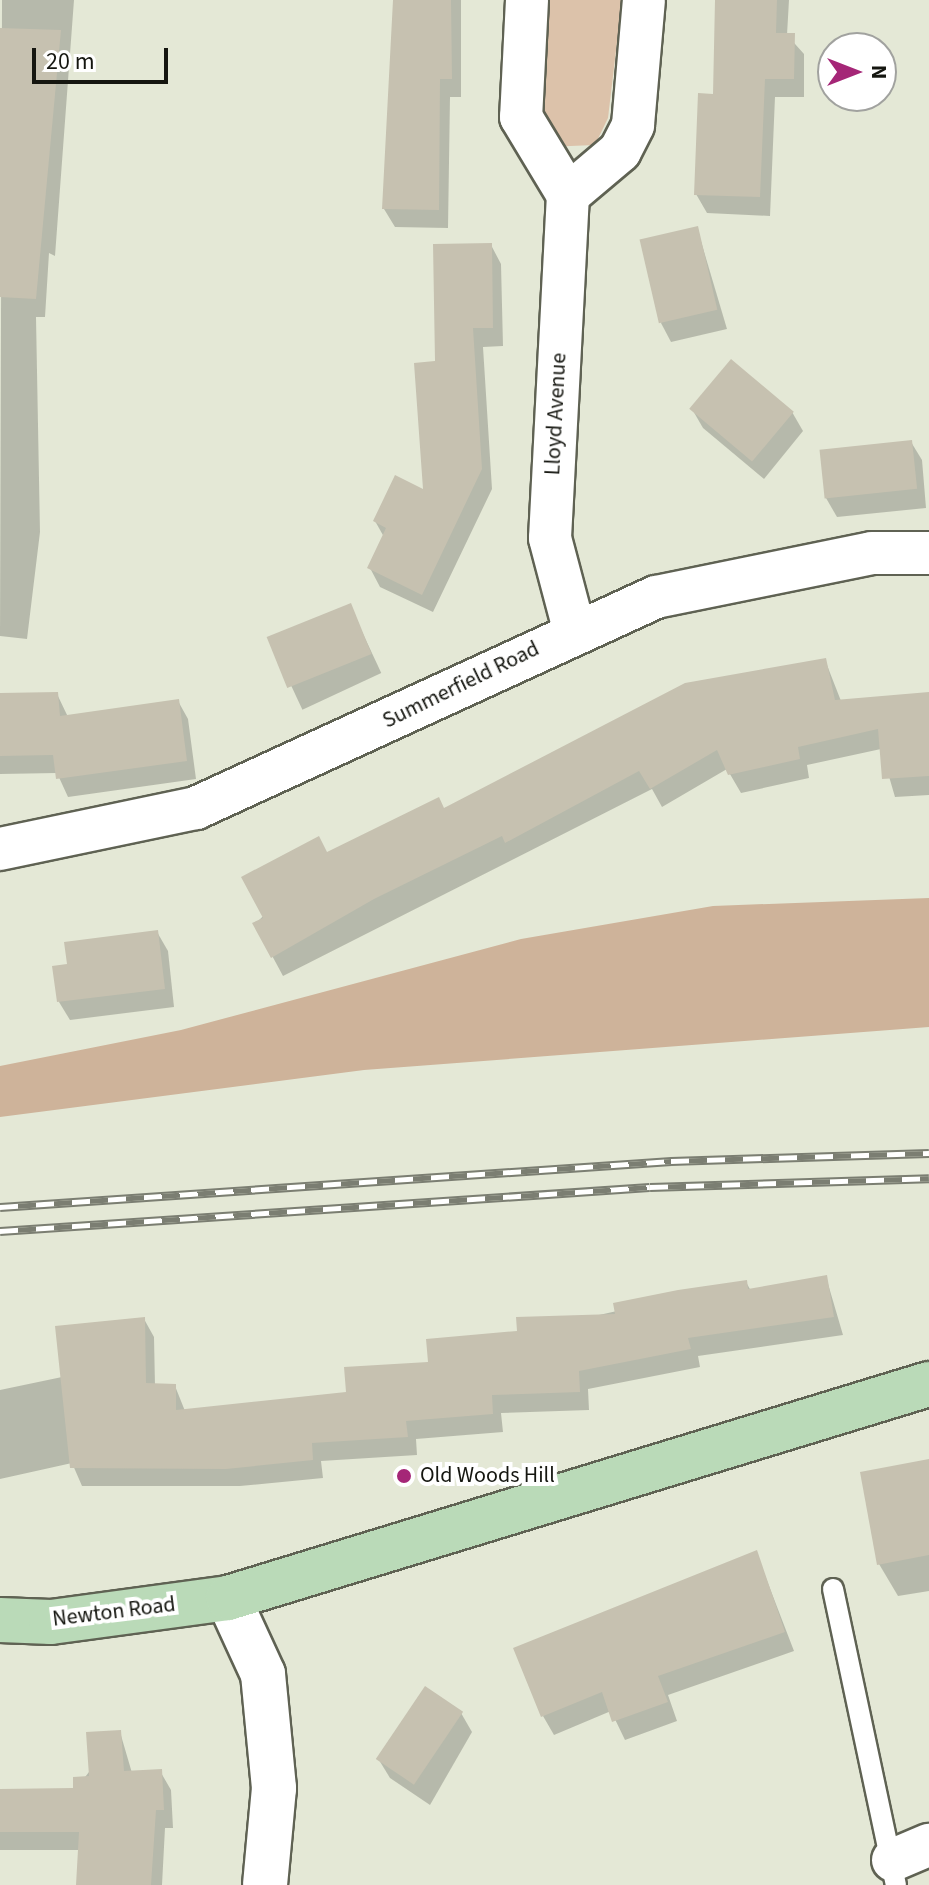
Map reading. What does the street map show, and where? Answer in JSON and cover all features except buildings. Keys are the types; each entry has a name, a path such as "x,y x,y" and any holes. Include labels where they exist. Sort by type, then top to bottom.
{"main road":[{"name":"Newton Road","path":"0,1620 51,1622 228,1598 929,1384"}],"street":[{"path":"527,0 521,117 568,195 620,151 633,125 644,0"},
{"name":"Lloyd Avenue","path":"568,195 550,538 574,629"},
{"name":"Summerfield Road","path":"0,849 196,808 574,629 656,597 872,553 929,553"},
{"path":"228,1598 263,1674 274,1788 265,1885"}],"lane":[{"path":"833,1589 906,1863"}],"shaded area":[{"path":"529,0 622,0 608,118 595,145 546,147"},
{"path":"929,898 929,1027 364,1070 0,1117 0,1066 181,1030 521,939 713,906"}],"railway":[{"path":"0,1207 671,1161 929,1153"},
{"path":"0,1231 650,1187 929,1178"}],"place":[{"name":"Old Woods Hill","path":"404,1476"}]}
